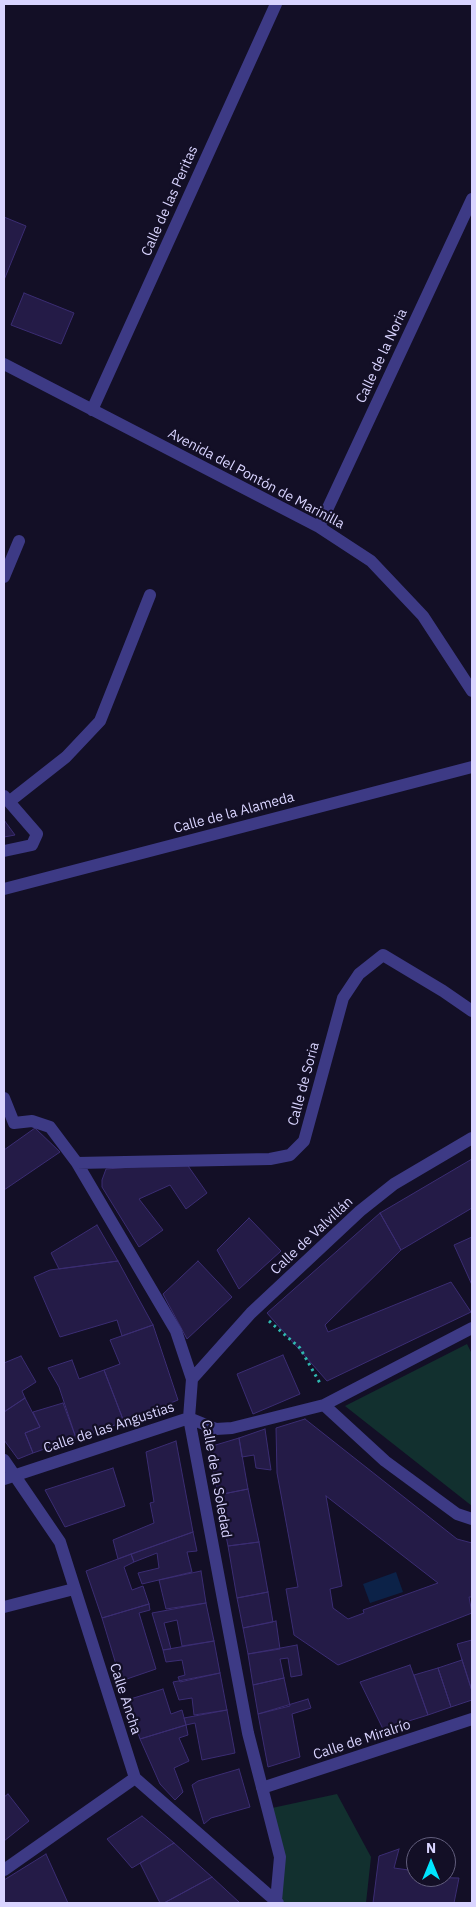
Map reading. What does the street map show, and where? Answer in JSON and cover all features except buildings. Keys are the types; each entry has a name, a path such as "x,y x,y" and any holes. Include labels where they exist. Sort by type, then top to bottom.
{"street":[{"name":"Calle de las Peritas","path":"92,410 276,4"},
{"name":"Calle de la Noria","path":"319,526 472,199"},
{"name":"Avenida del Pontón de Marinilla","path":"4,364 319,526 371,561 423,616 472,691"},
{"path":"4,577 19,541"},
{"path":"4,851 32,845 37,834 7,798 66,757 100,721 150,595"},
{"name":"Calle de la Alameda","path":"4,889 472,767"},
{"name":"Calle de Soria","path":"77,1163 270,1159 290,1155 304,1141 343,998 359,974 382,955 444,991 472,1012"},
{"path":"4,1098 14,1123 4,1131"},
{"name":"Calle de la Soledad","path":"14,1123 32,1121 50,1126 77,1163 176,1331 192,1379 189,1418 246,1724 280,1857 277,1902"},
{"name":"Calle de Valvillán","path":"192,1379 255,1309 360,1211 394,1184 472,1138"},
{"name":"Calle de las Angustias","path":"9,1477 189,1418 216,1428 232,1428 327,1404 472,1328"},
{"path":"327,1404 385,1461 458,1514 472,1519"},
{"name":"Calle Ancha","path":"4,1460 9,1477 60,1542 135,1778"},
{"path":"4,1608 74,1589"},
{"name":"Calle de Miralrío","path":"262,1788 472,1719"},
{"path":"4,1870 135,1778 277,1902"}],"path":[{"path":"255,1309 300,1348 327,1404"}],"green space":[{"path":"467,1344 472,1354 472,1506 345,1406"},
{"path":"337,1794 371,1857 366,1903 285,1903 281,1900 272,1808"}],"water":[{"path":"396,1572 403,1592 370,1603 363,1584"}]}
